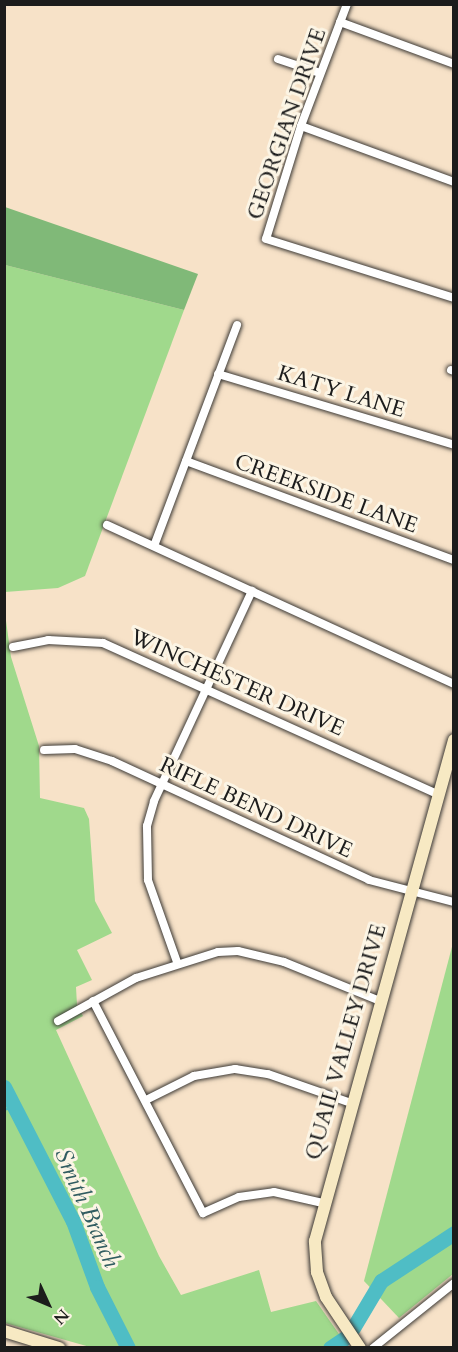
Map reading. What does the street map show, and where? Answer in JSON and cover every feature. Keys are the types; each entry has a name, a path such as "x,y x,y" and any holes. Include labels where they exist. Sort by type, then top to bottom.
{"street":[{"name":"GEORGIAN DRIVE","path":"347,4 301,126 266,239 453,298"},
{"path":"340,22 453,64"},
{"path":"278,59 320,73"},
{"path":"301,126 453,182"},
{"path":"154,546 237,325"},
{"name":"KATY LANE","path":"218,374 453,445"},
{"name":"CREEKSIDE LANE","path":"186,461 453,560"},
{"path":"107,525 453,684"},
{"path":"177,962 146,864 147,826 162,785 252,591"},
{"name":"WINCHESTER DRIVE","path":"14,647 48,640 103,643 438,794"},
{"name":"QUAIL VALLEY DRIVE","path":"360,1347 326,1297 317,1272 315,1241 323,1203 453,740"},
{"name":"RIFLE BEND DRIVE","path":"44,750 75,749 92,754 369,880 453,902"},
{"path":"58,1021 136,978 177,962 201,954 238,951 284,962 380,1001"},
{"path":"93,1001 203,1213 239,1197 274,1192 323,1203"},
{"path":"146,1100 194,1076 235,1069 268,1074 351,1103"},
{"path":"373,1347 453,1283"},
{"path":"5,1332 58,1347"}],"green space":[{"path":"5,207 198,274 184,310 5,265"},
{"path":"5,265 184,310 85,576 58,588 5,592"},
{"path":"4,606 11,657 39,746 40,798 84,808 89,819 95,901 112,933 77,950 92,980 76,987 77,1005 83,1016 56,1030 159,1256 181,1295 259,1270 271,1312 316,1301 348,1347 90,1347 5,1323"},
{"path":"453,943 453,1274 399,1318 364,1281"}],"waterway":[{"name":"Smith Branch","path":"4,1087 73,1221 97,1287 128,1348"},
{"path":"4,1110 14,1107"},
{"path":"353,1328 381,1281 454,1233"},
{"path":"330,1348 345,1338"}]}
